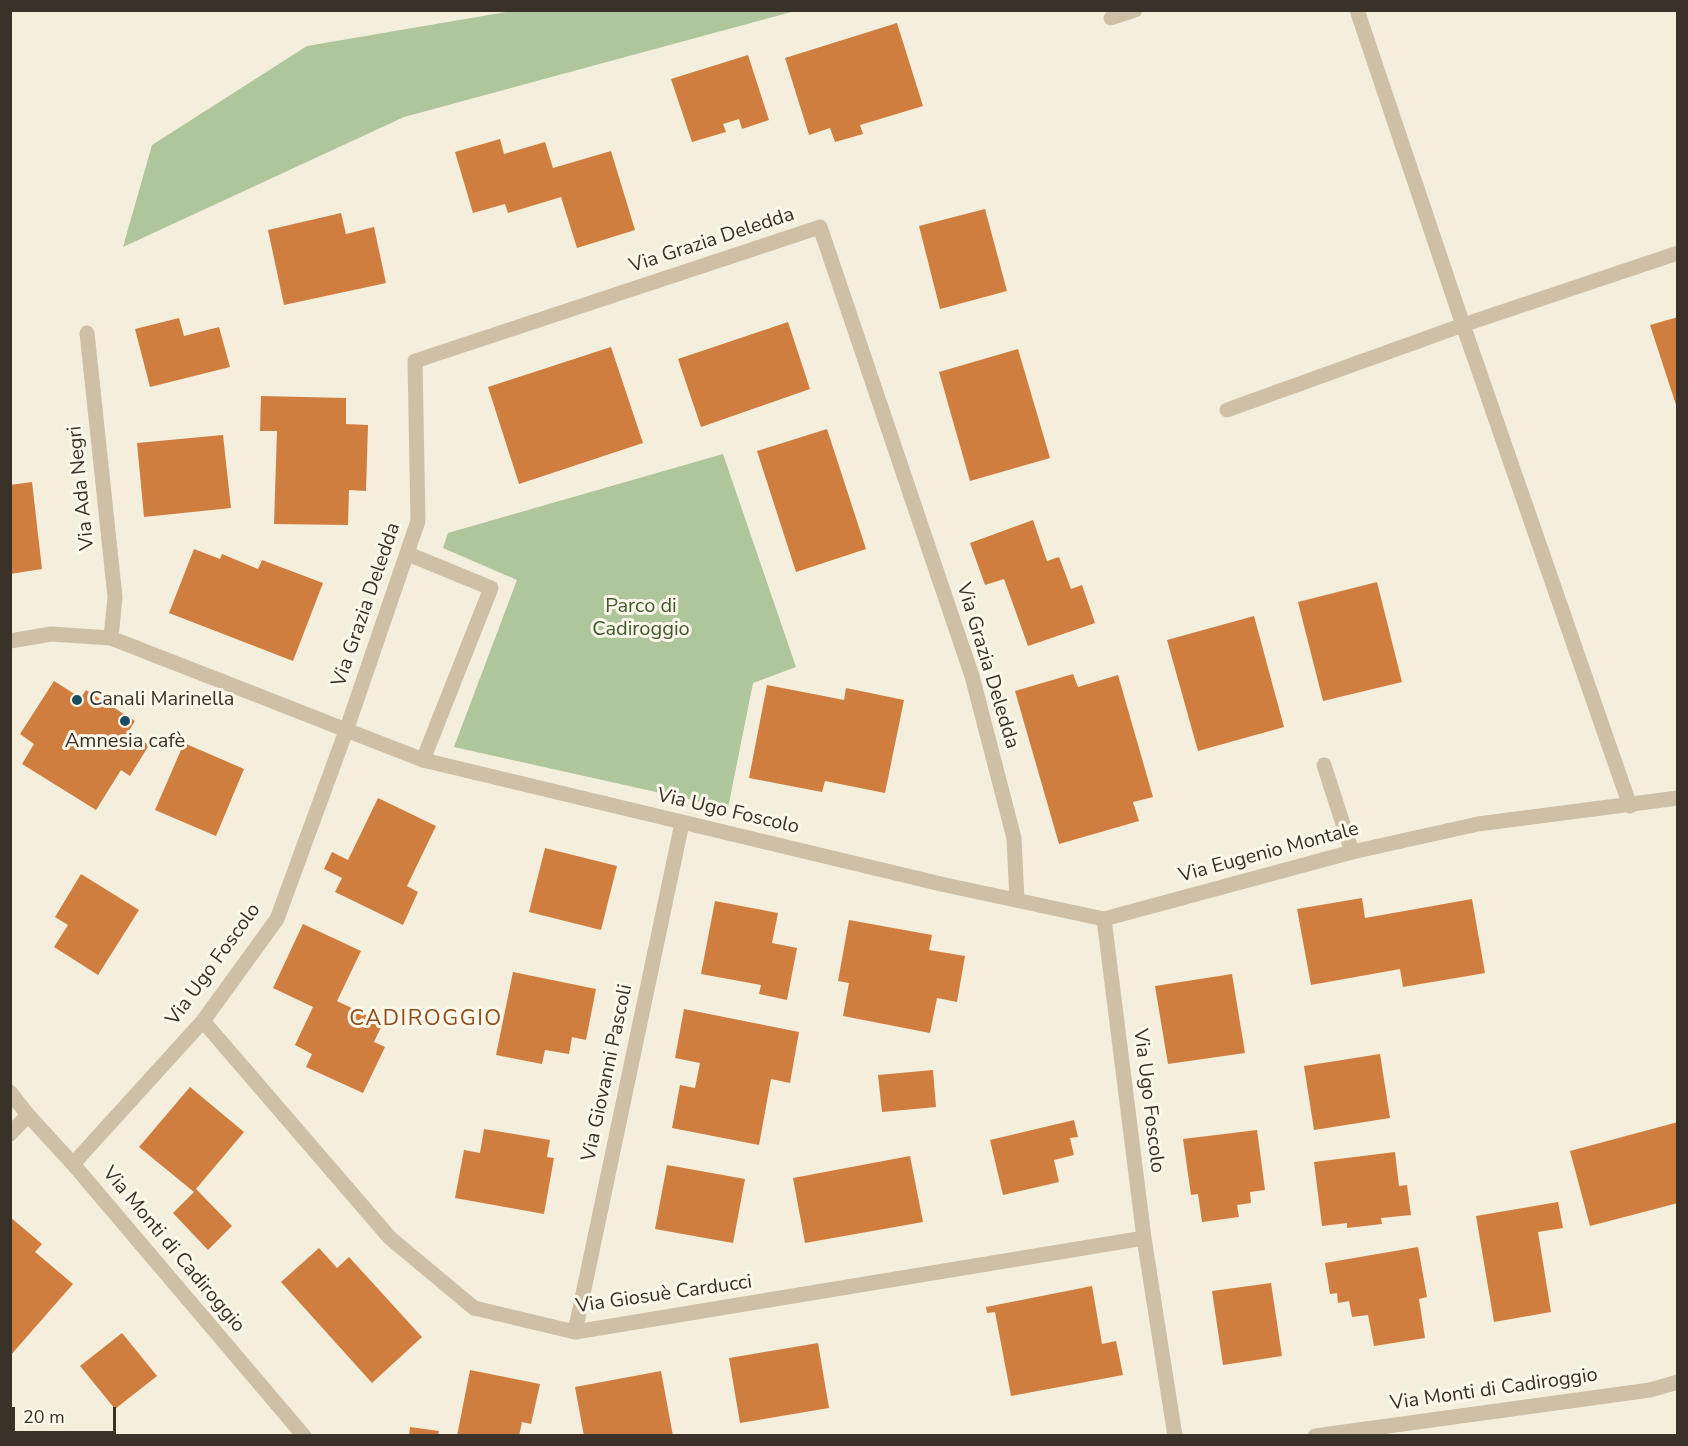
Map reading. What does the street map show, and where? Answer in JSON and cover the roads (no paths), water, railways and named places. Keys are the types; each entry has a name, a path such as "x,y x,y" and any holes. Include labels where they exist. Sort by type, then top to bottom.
{"street":[{"path":"1111,18 1135,10"},
{"path":"1357,10 1629,806"},
{"name":"Via Grazia Deledda","path":"346,731 418,521 415,361 820,227 972,676 1014,838 1017,900"},
{"path":"1227,410 1463,325 1677,253"},
{"name":"Via Ada Negri","path":"87,333 115,597 111,638"},
{"path":"408,554 491,588 423,760"},
{"path":"10,641 51,634 111,638 346,731"},
{"name":"Via Ugo Foscolo","path":"73,1164 203,1021 277,919 346,731 423,760 682,823 1104,919 1144,1238 1175,1436"},
{"path":"1324,765 1352,852"},
{"name":"Via Eugenio Montale","path":"1104,919 1352,852 1478,824 1677,798"},
{"name":"Via Giovanni Pascoli","path":"575,1332 682,823"},
{"name":"Via Giosuè Carducci","path":"203,1021 390,1238 474,1308 575,1332 1144,1238"},
{"name":"Via Monti di Cadiroggio","path":"10,1092 304,1436"},
{"path":"10,1134 28,1115"},
{"name":"Via Monti di Cadiroggio","path":"1315,1436 1650,1390 1677,1382"}],"place":[{"name":"Canali Marinella","path":"77,700"},
{"name":"Amnesia cafè","path":"125,721"}],"district":[{"name":"CADIROGGIO","path":"426,1020"}],"park label":[{"name":"Parco di Cadiroggio","path":"641,618"}]}
